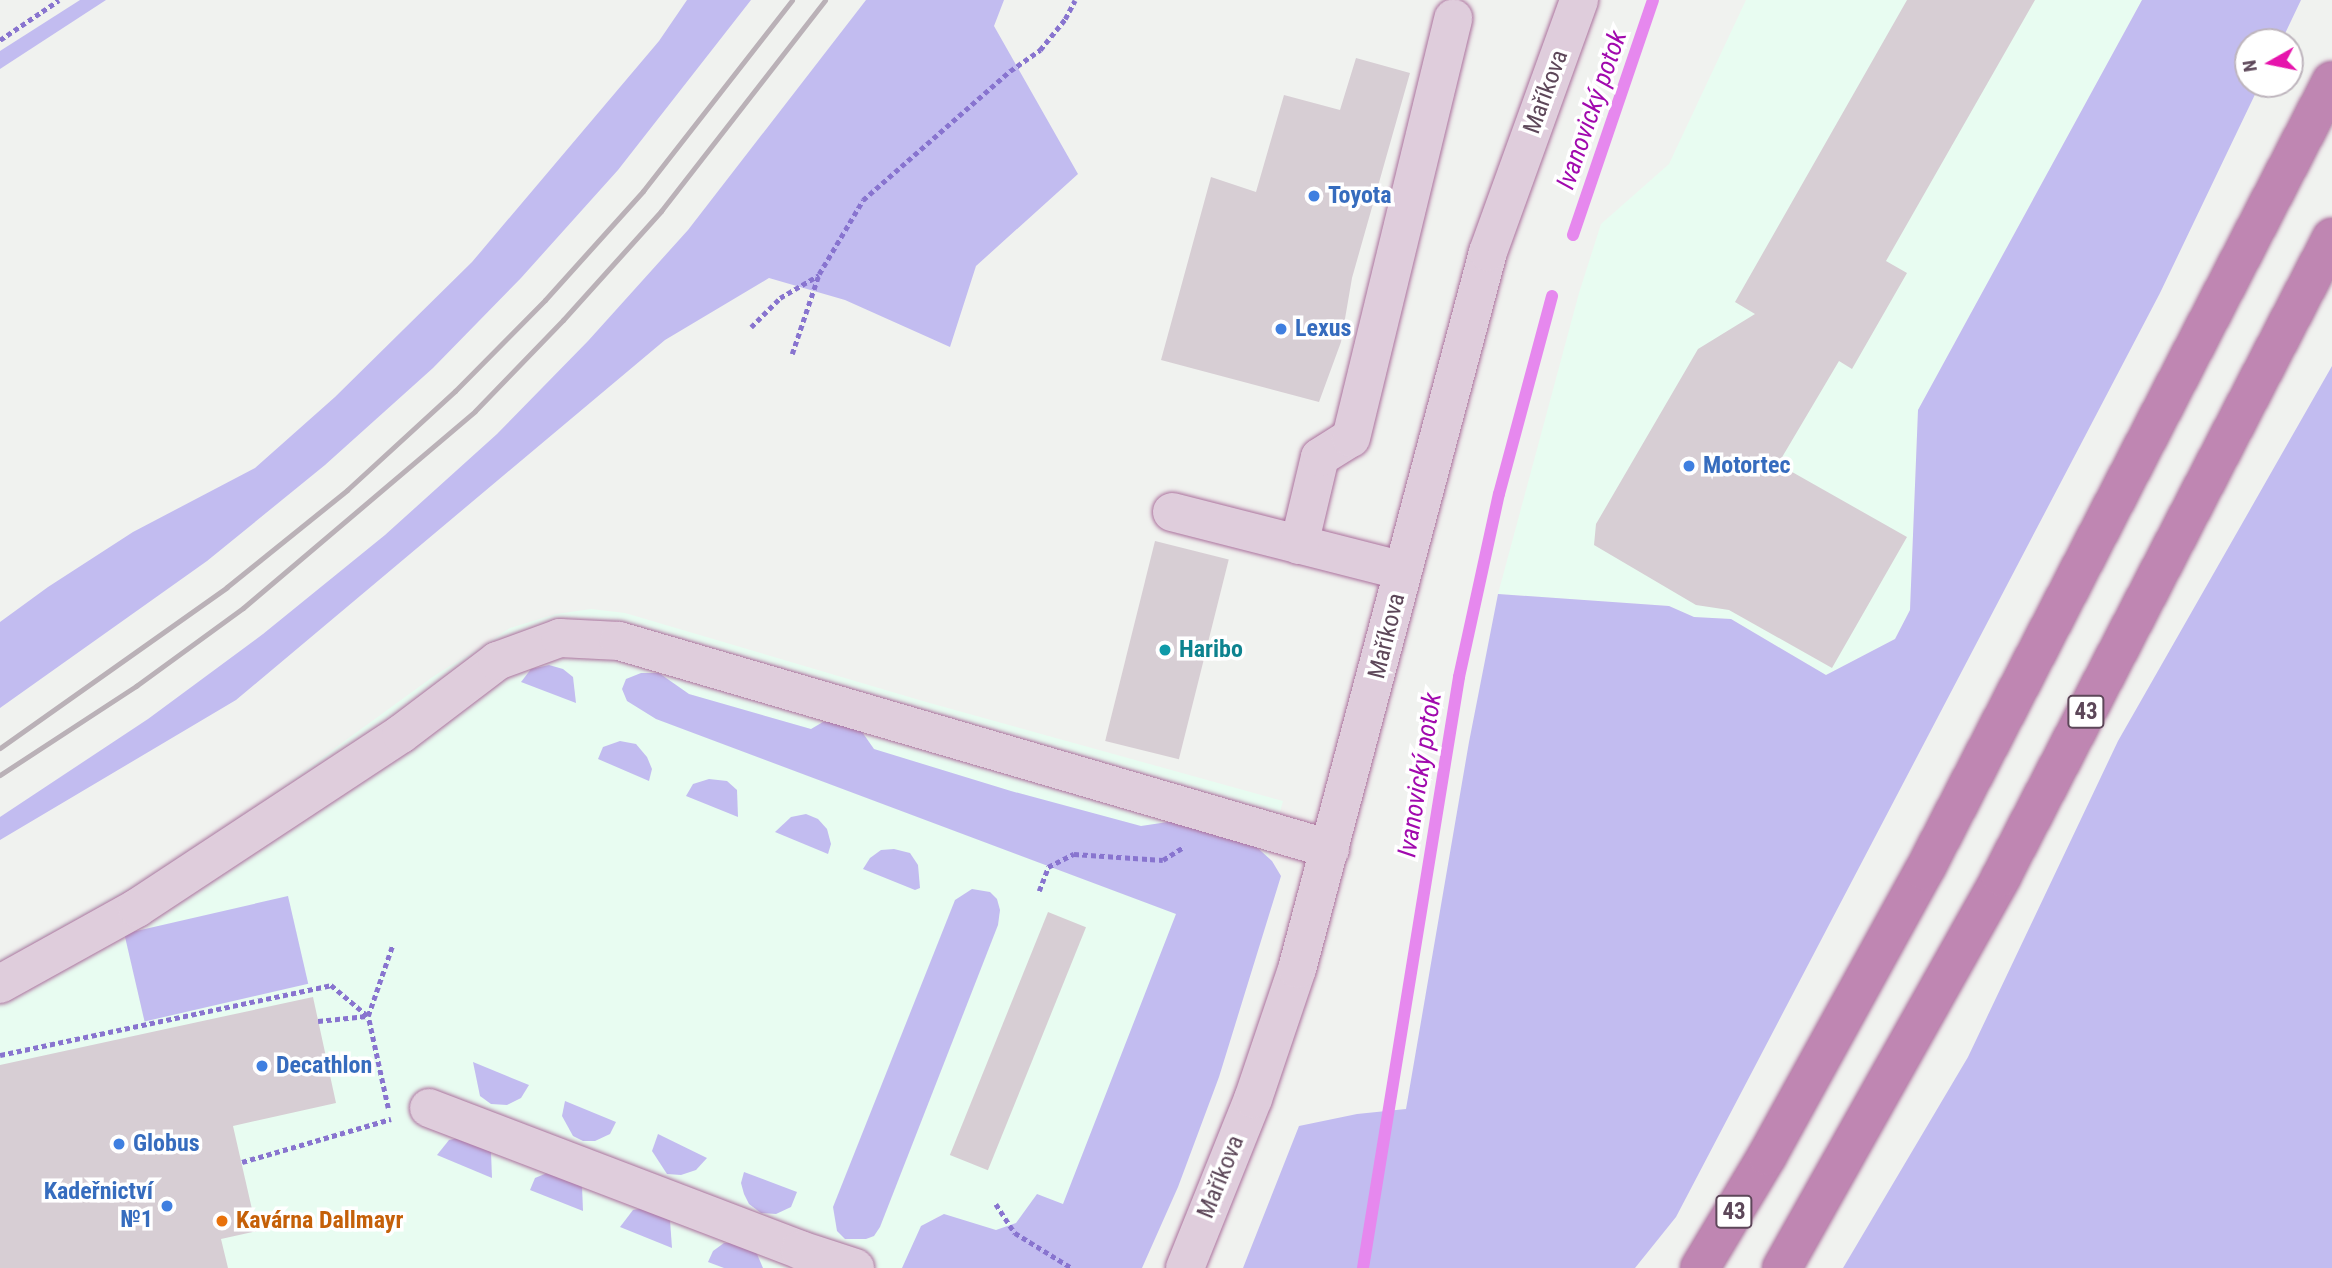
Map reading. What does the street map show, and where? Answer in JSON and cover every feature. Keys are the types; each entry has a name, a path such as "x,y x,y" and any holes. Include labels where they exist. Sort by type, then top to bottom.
{"highway":[{"name":"43","path":"1700,1268 1767,1156 1924,871 2332,81"},
{"name":"43","path":"1782,1268 2001,877 2332,238"},
{"path":"1671,1268 1767,1156"}],"street":[{"name":"Maříkova","path":"1185,1268 1258,1086 1297,969 1488,252 1579,0"},
{"path":"1299,545 1320,457 1351,438 1453,18"},
{"path":"1172,512 1403,571"},
{"path":"0,984 137,908 401,734 497,661 560,638 619,641 1330,849"},
{"path":"429,1108 800,1250 855,1268"}],"path":[{"path":"0,40 59,0"},
{"path":"792,354 819,274 863,200 1010,71 1040,50 1065,19 1075,0"},
{"path":"751,327 780,298 819,274"},
{"path":"1039,891 1048,867 1074,854 1163,860 1229,818"},
{"path":"391,1120 368,1016 393,944"},
{"path":"0,1055 331,985 368,1016"},
{"path":"318,1021 368,1016"},
{"path":"242,1163 429,1108"},
{"path":"996,1204 1015,1233 1072,1268"}],"shaded area":[{"path":"80,0 106,0 0,69 0,51"},
{"path":"687,0 751,0 618,170 521,278 433,368 325,465 207,561 0,708 0,622 133,532 255,468 335,397 472,262 659,41"},
{"path":"866,0 1004,0 994,26 1078,174 976,266 950,347 845,300 769,278 665,340 236,700 0,840 0,817 148,719 263,634 385,535 497,434 588,341 688,230"},
{"path":"1746,0 2142,0 1918,410 1910,610 1895,639 1826,675 1731,619 1694,617 1669,606 1498,594 1579,293 1601,224 1669,164"},
{"path":"2142,0 2301,0 2288,28 2234,28 2234,98 2253,98 2160,293 1676,1217 1635,1268 1243,1268 1299,1126 1357,1114 1406,1109 1469,742 1498,594 1669,606 1694,617 1731,619 1826,675 1895,639 1910,610 1918,410"},
{"path":"2332,366 2332,1268 1843,1268 1968,1057 2118,741"},
{"path":"591,609 625,613 926,702 1283,801 1232,993 1067,1268 938,1216 923,1227 904,1268 0,1268 0,959 138,882 265,799 434,676 510,628 556,614"},
{"path":"549,665 563,669 573,677 576,703 521,682 531,669"},
{"path":"641,673 659,673 689,694 811,729 823,722 841,722 860,729 874,749 1011,791 1141,826 1181,820 1251,842 1272,861 1281,876 1219,1077 1178,1187 1142,1268 902,1268 921,1226 944,1214 996,1230 1016,1223 1037,1194 1063,1204 1176,914 656,719 627,701 622,689 626,679"},
{"path":"620,741 636,744 647,757 652,769 649,781 598,759 603,747"},
{"path":"709,779 727,781 737,790 738,817 686,796 693,784"},
{"path":"806,814 818,819 827,829 831,844 828,854 775,832 791,817"},
{"path":"894,849 910,853 918,865 920,888 915,890 863,869 870,858 881,850"},
{"path":"972,889 990,892 997,899 1000,910 998,925 880,1227 874,1236 866,1239 845,1239 837,1231 833,1207 955,900"},
{"path":"288,896 308,984 145,1021 124,934"},
{"path":"473,1062 529,1085 521,1098 507,1105 491,1104 480,1096"},
{"path":"565,1101 616,1122 610,1134 595,1141 583,1141 573,1136 562,1116"},
{"path":"658,1134 707,1158 696,1170 681,1175 667,1174 652,1151"},
{"path":"467,1136 491,1152 492,1178 437,1155 449,1140"},
{"path":"744,1172 797,1192 791,1207 776,1214 761,1213 749,1204 744,1194 741,1183"},
{"path":"547,1173 582,1186 583,1211 530,1190 535,1178"},
{"path":"649,1207 670,1220 672,1248 620,1227 633,1210"},
{"path":"724,1243 741,1243 754,1247 763,1268 724,1268 708,1262 713,1251"}],"building":[{"path":"1907,0 2035,0 1886,261 1907,273 1852,369 1839,361 1778,464 1907,537 1832,668 1729,610 1696,605 1594,545 1596,524 1698,349 1755,314 1735,302"},
{"path":"1356,58 1410,73 1352,278 1341,342 1319,402 1161,360 1211,177 1256,192 1284,95 1340,110"},
{"name":"Haribo","path":"1155,541 1229,559 1179,759 1105,741"},
{"path":"1048,912 1086,927 988,1170 950,1155"},
{"name":"Globus","path":"313,997 336,1103 233,1126 257,1231 221,1239 228,1268 0,1268 0,1065"}],"waterway":[{"name":"Ivanovický potok","path":"1573,235 1653,0"},
{"name":"Ivanovický potok","path":"1363,1268 1459,677 1499,494 1552,296"}],"railway":[{"path":"0,748 227,587 347,490 455,391 545,300 643,191 792,0"},
{"path":"0,775 136,686 243,608 475,411 563,320 661,211 825,0"}],"place":[{"name":"Toyota","path":"1314,196"},
{"name":"Lexus","path":"1281,329"},
{"name":"Motortec","path":"1689,466"},
{"name":"Haribo","path":"1165,650"},
{"name":"Decathlon","path":"262,1066"},
{"name":"Globus","path":"119,1144"},
{"name":"Kadeřnictví №1","path":"167,1206"},
{"name":"Kavárna Dallmayr","path":"222,1221"}]}
